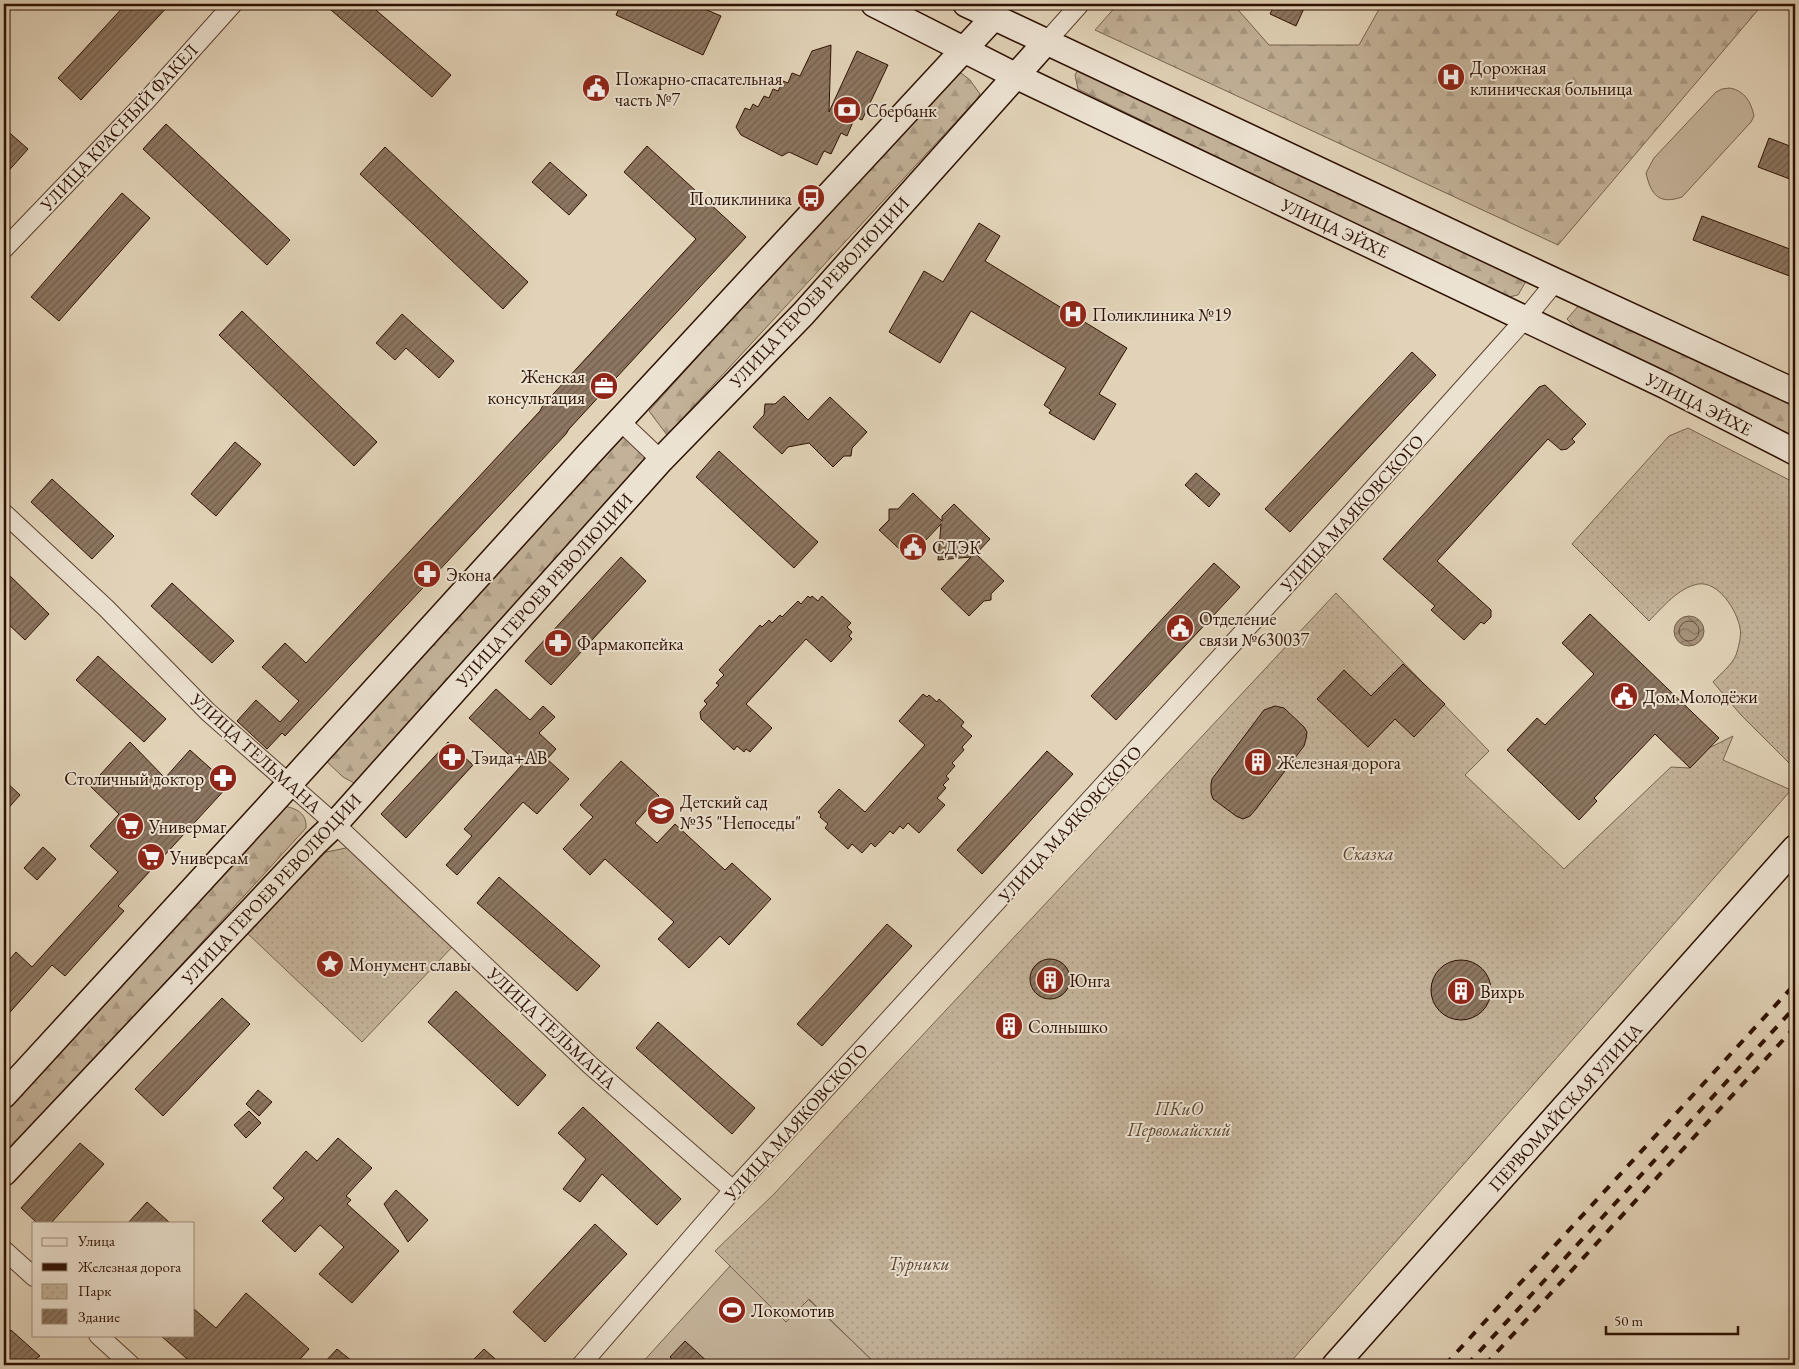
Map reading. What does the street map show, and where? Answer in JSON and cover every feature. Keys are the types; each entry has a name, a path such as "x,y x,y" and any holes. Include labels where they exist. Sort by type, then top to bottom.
{"street":[{"name":"УЛИЦА КРАСНЫЙ ФАКЕЛ","path":"4,249 147,100 234,4"},
{"name":"УЛИЦА ЭЙХЕ","path":"874,4 1016,76 1666,386 1795,452"},
{"path":"966,4 1000,10 1048,41 1795,392"},
{"name":"УЛИЦА ГЕРОЕВ РЕВОЛЮЦИИ","path":"4,1173 335,824 661,460 804,314 1080,4"},
{"path":"4,1095 620,421 1000,10"},
{"name":"УЛИЦА МАЯКОВСКОГО","path":"581,1365 733,1190 1311,558 1525,319 1556,281"},
{"path":"620,421 661,460"},
{"name":"УЛИЦА ТЕЛЬМАНА","path":"4,513 106,608 208,712 335,824 590,1064 733,1190"},
{"name":"ПЕРВОМАЙСКАЯ УЛИЦА","path":"1335,1365 1795,848"},
{"path":"4,1250 32,1275"},
{"path":"99,1336 131,1365"}],"green space":[{"name":"Дорожная клиническая больница","path":"1118,4 1233,4 1269,45 1359,45 1382,4 1763,4 1558,245 1095,30"},
{"path":"1080,66 1524,272 1525,283 1518,295 1504,298 1078,89 1075,75"},
{"path":"961,73 970,80 980,94 976,100 667,435 649,411 950,76"},
{"path":"1730,88 1743,94 1749,102 1754,116 1751,122 1682,197 1667,200 1657,196 1650,187 1646,173 1654,158 1716,92"},
{"path":"1580,304 1591,305 1795,405 1795,437 1580,333 1567,319"},
{"path":"1688,428 1795,483 1795,769 1741,715 1713,682 1734,659 1740,642 1738,621 1726,598 1713,587 1706,584 1691,586 1671,599 1649,621 1572,544 1669,436"},
{"path":"619,436 629,440 639,448 645,462 354,783 343,777 323,758"},
{"name":"ПКиО Первомайский","path":"1336,593 1489,751 1465,775 1564,869 1671,767 1690,768 1709,748 1733,736 1723,760 1791,790 1288,1365 877,1365 809,1299 786,1322 715,1251 774,1194"},
{"path":"283,806 300,812 305,819 306,828 4,1159 4,1103"},
{"path":"351,847 454,945 362,1042 247,933 326,852"},
{"name":"Локомотив","path":"730,1266 786,1321 808,1299 877,1365 640,1365"}],"water":[{"path":"1689,616 1695,617 1703,625 1703,637 1695,645 1689,646 1683,645 1675,637 1674,631 1675,625 1683,617"}],"building":[{"path":"126,4 170,4 81,100 58,78"},
{"path":"324,4 369,4 451,75 432,97"},
{"path":"621,4 693,4 721,16 703,55 616,15"},
{"path":"1275,4 1306,4 1296,26 1270,14"},
{"path":"831,45 829,112 857,51 888,65 862,120 855,117 847,136 841,133 831,154 824,151 817,165 789,152 782,156 741,135 736,127 745,108 750,110 753,104 758,107 764,96 769,98 773,89 778,91 783,81 788,83 792,73 800,76 812,51"},
{"path":"166,124 290,240 267,265 143,149"},
{"path":"4,128 28,149 4,176"},
{"path":"1769,138 1795,148 1795,181 1758,167"},
{"path":"647,146 746,237 285,736 282,733 267,749 237,721 256,700 280,722 299,701 262,667 285,643 306,663 540,411 543,405 696,239 624,172"},
{"path":"385,147 528,282 503,309 360,174"},
{"path":"550,162 587,195 569,215 532,182"},
{"path":"122,193 150,218 59,321 31,297"},
{"path":"1702,216 1795,251 1795,278 1693,240"},
{"path":"979,223 1000,236 985,261 1127,348 1099,394 1116,404 1094,440 1049,413 1051,410 1044,405 1066,368 971,311 940,363 889,332 924,271 943,282"},
{"path":"242,311 377,442 354,466 219,335"},
{"path":"402,314 454,361 439,378 406,348 395,360 376,343"},
{"path":"1412,352 1436,375 1290,532 1265,509"},
{"path":"1545,385 1586,424 1572,439 1575,442 1567,449 1561,450 1548,439 1437,561 1491,610 1491,617 1484,624 1481,622 1464,640 1431,610 1435,606 1383,559 1539,387"},
{"path":"784,396 808,420 830,397 867,432 852,448 851,456 844,456 833,467 809,443 788,447 782,454 753,427 764,415 765,404 775,404"},
{"path":"235,442 261,464 216,516 191,494"},
{"path":"719,451 818,542 794,568 696,477"},
{"path":"1196,473 1220,494 1209,507 1185,485"},
{"path":"52,479 114,536 92,559 31,502"},
{"path":"913,493 942,521 942,516 954,504 990,539 976,554 1004,581 991,594 991,600 984,601 969,616 941,589 971,557 938,560 941,524 909,558 879,530 889,520 889,509 898,509"},
{"path":"621,557 646,581 551,685 525,661"},
{"path":"1214,563 1240,587 1116,720 1091,696"},
{"path":"4,570 49,614 25,640 4,620"},
{"path":"172,583 234,641 212,663 151,606"},
{"path":"808,596 810,598 812,596 818,601 822,596 851,623 847,627 852,632 849,636 852,639 831,662 806,639 746,704 772,728 750,752 746,749 744,752 737,746 734,750 701,719 700,712 707,704 704,701 719,685 716,683 724,675 719,670 760,625 762,627 769,620 772,623 780,615 782,617 798,601 801,604"},
{"name":"Дом Молодёжи","path":"1590,614 1719,738 1690,768 1655,734 1594,798 1597,801 1579,820 1507,750 1537,718 1545,725 1594,674 1562,643"},
{"path":"98,656 166,719 144,742 76,680"},
{"path":"1403,664 1445,704 1414,737 1395,719 1368,747 1317,699 1344,670 1371,696"},
{"path":"496,689 530,720 543,706 555,717 539,733 556,749 547,759 569,779 537,814 523,802 457,875 446,865 472,836 464,829 521,766 469,718"},
{"path":"923,694 927,697 929,695 937,702 939,699 964,722 961,726 972,736 962,747 964,750 952,763 955,766 946,776 949,779 943,785 946,788 937,798 945,805 919,833 908,823 903,829 900,826 893,834 890,831 875,847 871,843 862,853 852,844 848,849 825,828 828,824 820,817 821,815 818,812 839,789 865,812 925,745 899,721"},
{"name":"Железная дорога","path":"1275,706 1284,708 1304,727 1307,732 1306,739 1304,746 1256,809 1250,816 1243,819 1213,799 1211,793 1212,779 1264,710"},
{"path":"130,742 165,778 190,750 229,785 118,906 124,911 65,976 52,965 4,1019 4,966 16,952 32,967 118,872 90,846 119,814 90,786"},
{"path":"448,742 473,765 406,838 381,814"},
{"path":"1047,751 1073,774 982,874 957,850"},
{"path":"621,761 659,796 635,823 657,843 675,824 725,870 732,863 771,899 729,945 720,936 689,968 658,939 674,922 605,859 590,875 563,849 593,817 580,805"},
{"path":"4,780 20,795 4,813"},
{"path":"43,847 56,859 37,880 24,868"},
{"path":"499,877 600,966 577,991 477,903"},
{"path":"887,924 912,946 822,1046 797,1024"},
{"name":"Юнга","path":"1046,959 1054,959 1061,962 1067,968 1070,979 1067,990 1061,996 1054,999 1046,999 1039,996 1033,990 1030,983 1030,975 1033,968 1039,962"},
{"name":"Вихрь","path":"1461,960 1478,965 1486,973 1491,990 1486,1007 1478,1015 1461,1020 1444,1015 1436,1007 1431,990 1436,973 1444,965"},
{"path":"456,991 546,1075 518,1106 428,1022"},
{"path":"222,998 250,1024 163,1116 135,1089"},
{"path":"658,1022 755,1108 732,1134 636,1048"},
{"path":"258,1090 272,1102 259,1116 246,1104"},
{"path":"583,1107 681,1199 657,1225 602,1174 580,1202 563,1189 586,1159 558,1133"},
{"path":"249,1111 261,1123 246,1138 234,1125"},
{"path":"338,1138 372,1168 346,1196 351,1200 347,1204 399,1251 352,1303 319,1274 344,1247 320,1225 295,1252 262,1221 284,1198 273,1188 306,1151 317,1161"},
{"path":"80,1143 104,1164 52,1222 36,1222 21,1208"},
{"path":"396,1190 428,1220 408,1242 384,1204"},
{"path":"147,1202 169,1222 129,1222"},
{"path":"595,1224 627,1254 545,1342 513,1312"},
{"path":"246,1293 309,1349 295,1365 194,1365 161,1336 195,1336 195,1310 216,1328"},
{"path":"11,1330 40,1356 27,1365 4,1365 4,1337"},
{"path":"685,1341 711,1365 678,1365 670,1357"},
{"path":"337,1349 357,1365 322,1365"},
{"path":"484,1349 502,1365 468,1365"}],"railway":[{"path":"1445,1365 1795,984"},
{"path":"1467,1365 1795,1007"},
{"path":"1485,1365 1795,1027"}],"place":[{"name":"Дорожная клиническая больница","path":"1451,77"},
{"name":"Пожарно-спасательная часть №7","path":"596,88"},
{"name":"Сбербанк","path":"847,110"},
{"name":"Поликлиника","path":"811,198"},
{"name":"Поликлиника №19","path":"1073,314"},
{"name":"Женская консультация","path":"604,386"},
{"name":"СДЭК","path":"913,547"},
{"name":"Экона","path":"427,574"},
{"name":"Отделение связи №630037","path":"1180,628"},
{"name":"Фармакопейка","path":"558,643"},
{"name":"Дом Молодёжи","path":"1624,696"},
{"name":"Тэида+АВ","path":"452,757"},
{"name":"Железная дорога","path":"1258,762"},
{"name":"Столичный доктор","path":"223,778"},
{"name":"Детский сад №35 \"Непоседы\"","path":"661,811"},
{"name":"Универмаг","path":"130,826"},
{"name":"Универсам","path":"151,857"},
{"name":"Монумент славы","path":"330,964"},
{"name":"Юнга","path":"1050,980"},
{"name":"Вихрь","path":"1461,991"},
{"name":"Солнышко","path":"1009,1026"},
{"name":"Локомотив","path":"732,1310"}],"park label":[{"name":"Сказка","path":"1368,853"},
{"name":"Турники","path":"919,1263"}]}
